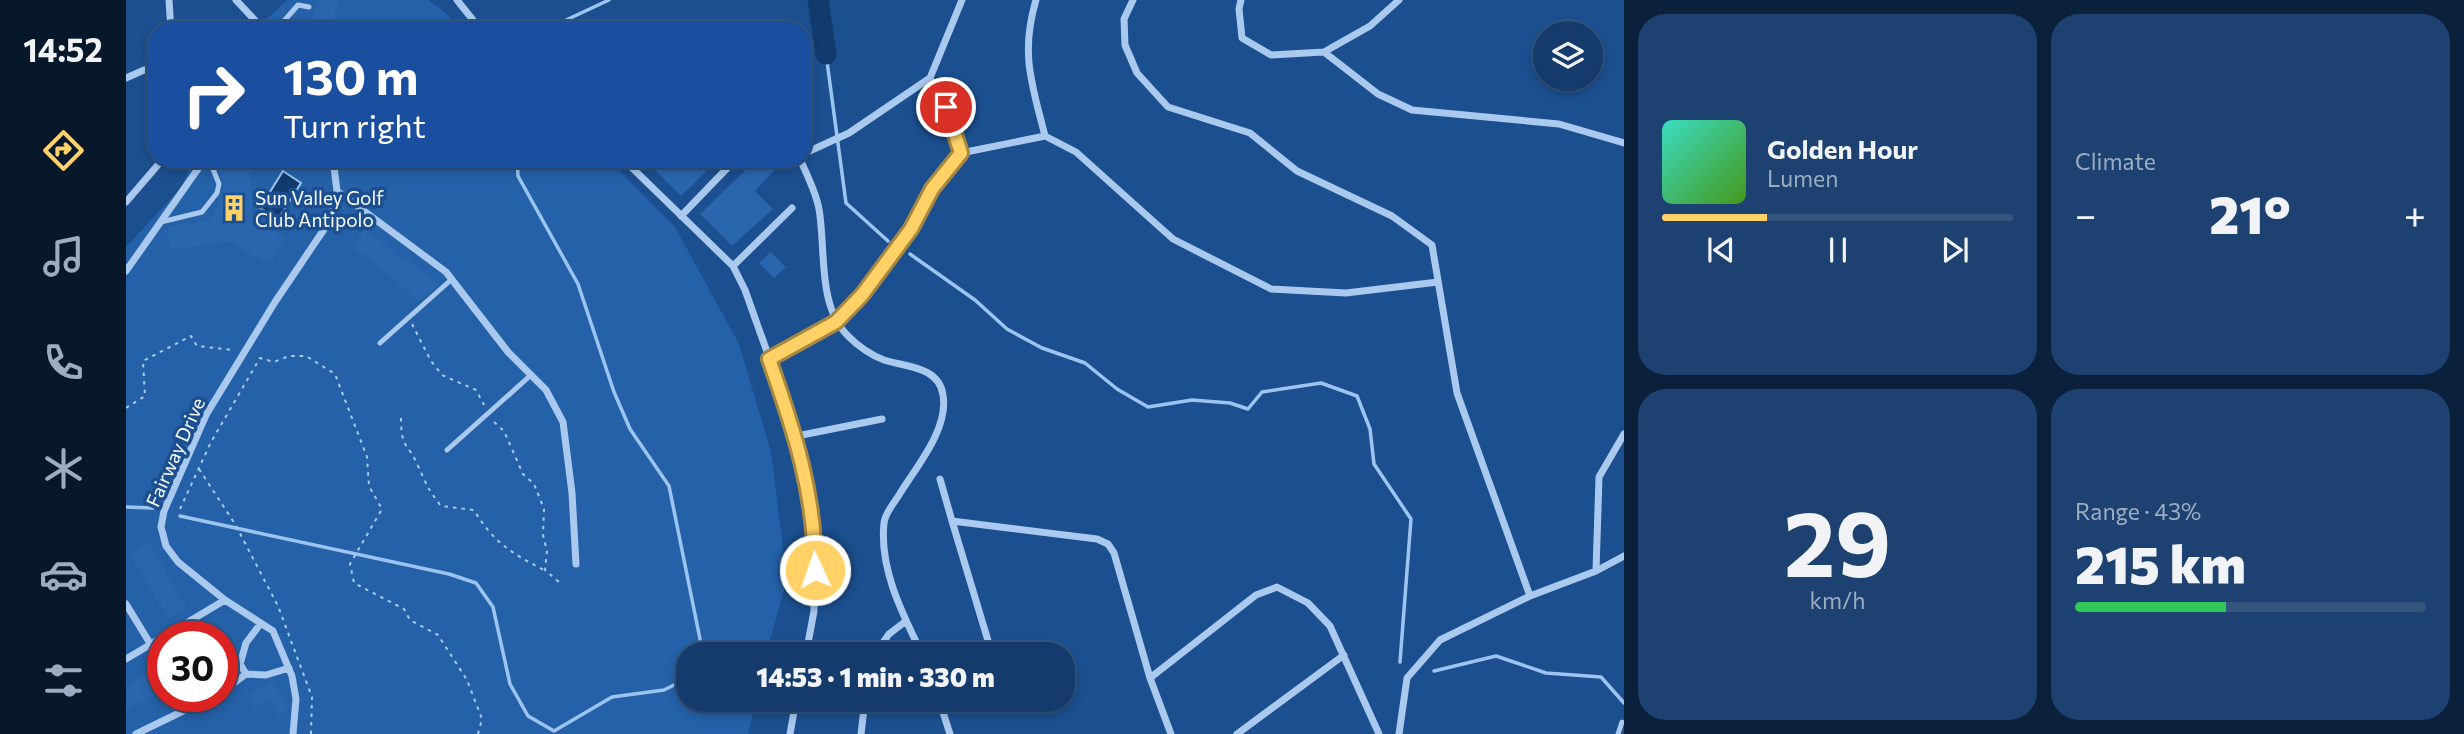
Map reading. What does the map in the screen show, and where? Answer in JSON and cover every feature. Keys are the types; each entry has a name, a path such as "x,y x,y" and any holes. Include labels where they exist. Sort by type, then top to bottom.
{"street":[{"path":"169,0 170,21"},
{"path":"236,0 256,21"},
{"path":"457,0 474,21"},
{"path":"812,150 849,133 930,78 962,0"},
{"path":"1036,0 1027,29 1027,63 1045,136"},
{"path":"1133,0 1124,19 1125,45 1137,73 1168,107 1250,133 1297,171 1392,216 1432,245 1457,393 1530,596"},
{"path":"1241,0 1239,9 1242,38 1271,55 1324,52 1370,26 1399,0"},
{"path":"1324,52 1378,94 1412,110 1559,124 1624,143"},
{"path":"126,78 147,70"},
{"path":"930,78 946,107 961,153"},
{"path":"769,359 836,322 862,295 903,240 932,189 961,153 1045,136 1076,152 1174,239 1219,265 1271,289 1346,293 1438,282"},
{"path":"126,202 155,168"},
{"path":"126,271 200,168"},
{"name":"Fairway Drive","path":"293,734 296,699 289,668 272,631 225,600 178,562 166,546 161,527 164,511 206,415 275,302 331,219 337,191 334,168"},
{"path":"635,168 733,266 745,290 797,436 805,469 815,550 814,611 808,642"},
{"path":"681,216 727,168"},
{"path":"803,168 818,208 827,282 836,322 847,336 864,349 881,359 917,367 941,384 944,405 939,426 884,521 891,583 916,642"},
{"path":"337,191 446,272 508,352 546,390 563,422 572,493 576,564"},
{"path":"733,266 792,208"},
{"path":"797,436 882,419"},
{"path":"1596,571 1599,477 1624,434"},
{"path":"940,480 988,642"},
{"path":"952,521 1097,539 1108,544 1114,554 1150,678 1171,734"},
{"path":"1399,734 1407,678 1440,640 1530,596 1596,571 1624,556"},
{"path":"1150,678 1256,595 1276,587 1308,603 1330,626 1379,734"},
{"path":"190,621 225,600"},
{"path":"126,604 147,638"},
{"path":"883,642 906,621"},
{"path":"246,674 240,664 246,643 261,623"},
{"path":"126,659 147,647"},
{"path":"1237,734 1344,655"},
{"path":"238,680 246,674 267,675 289,668"},
{"path":"136,734 181,712"},
{"path":"790,734 794,712"},
{"path":"861,734 864,712"},
{"path":"943,712 950,734"}],"lane":[{"path":"284,21 299,5 309,7"},
{"path":"161,222 202,212 217,193 219,184 211,168"},
{"path":"380,343 452,279"},
{"path":"447,450 531,375"},
{"path":"1618,734 1622,722"}],"path":[{"path":"410,320 442,375 476,390 486,410"},
{"path":"126,408 145,396 143,361 191,336 197,346 241,351"},
{"path":"180,509 211,442 260,358 274,362 289,356 306,356 335,374 367,457 369,486 382,509 376,524 351,564 354,583 404,609 410,620 438,635 467,680 482,719 478,734"},
{"path":"401,418 404,446 418,464 426,487 441,506 474,510 488,533 512,554 545,570 560,583"},
{"path":"491,420 504,431 523,474 534,484 544,509 543,535 547,551 545,570"},
{"path":"199,469 235,524 278,606 312,697 311,734"}],"shaded area":[{"path":"287,0 429,0 455,21 265,21"},
{"path":"190,168 617,168 675,227 739,344 771,452 787,580 769,642 676,642 676,712 753,712 748,734 126,734 126,247 181,188"},
{"path":"283,171 301,183 278,219 260,208"}],"building":[{"path":"318,0 339,0 333,21 312,21"},
{"name":"Sun Valley Golf Club Antipolo","path":"219,168 249,168 254,220 286,239 269,264 230,242 169,250 168,226 209,221 223,197 224,183"},
{"path":"653,168 710,168 681,196"},
{"path":"748,168 777,168 755,191 773,209 732,246 700,214"},
{"path":"365,228 402,259 404,257 439,284 419,301 368,258 351,248"},
{"path":"770,252 786,267 774,278 759,263"},
{"path":"148,542 187,609 168,618 129,552"},
{"path":"147,674 147,699 126,711 126,686"},
{"path":"272,680 289,707 279,716 268,700 255,708 247,696"}],"waterway":[{"path":"564,21 609,0"},
{"path":"818,0 826,54"},
{"path":"826,54 846,203 888,241"},
{"path":"518,168 518,176 578,284 614,392 630,429 669,486 700,642"},
{"path":"910,254 975,300 1007,329 1042,348 1085,363 1117,389 1148,407 1192,400 1230,403 1248,409 1262,392 1321,383 1357,396 1370,429 1374,464 1411,519 1400,662"},
{"path":"126,507 153,508"},
{"path":"180,516 449,574 476,583 493,607 510,684 528,716 554,731"},
{"path":"1434,671 1496,656 1546,673 1601,677 1624,703"},
{"path":"554,731 612,697 664,690 676,684"}],"place":[{"name":"Sun Valley Golf Club Antipolo","path":"234,208"}],"route":[{"path":"815,570 805,469 797,436 769,359 836,322 862,295 911,229 932,189 961,153 946,107"}]}
